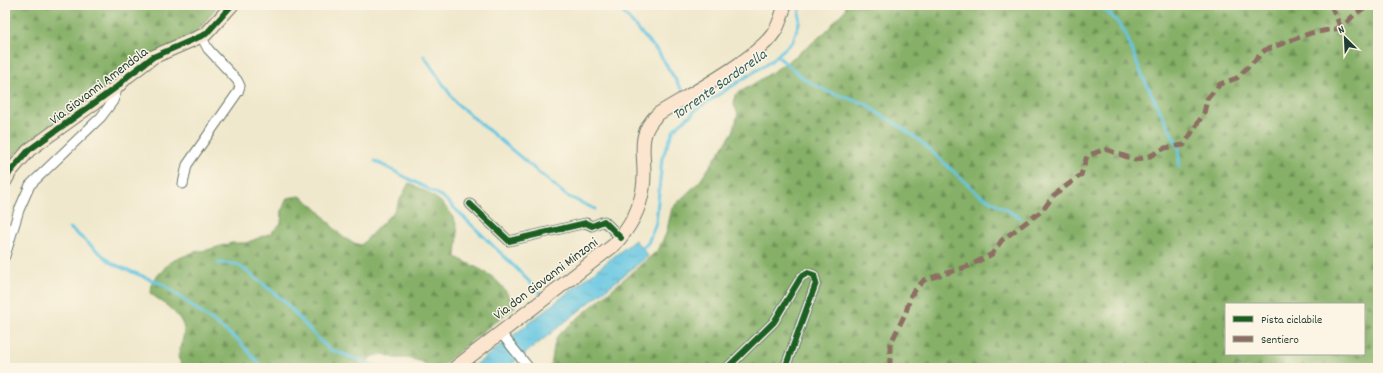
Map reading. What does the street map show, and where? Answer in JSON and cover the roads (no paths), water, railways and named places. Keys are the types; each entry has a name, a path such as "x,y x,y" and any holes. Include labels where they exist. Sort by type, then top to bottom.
{"main road":[{"name":"Via Giovanni Amendola","path":"5,181 10,172 29,150 118,86 128,76 153,57 206,34 232,5"},
{"name":"Via don Giovanni Minzoni","path":"455,368 502,334 621,238 634,218 640,201 644,178 643,138 649,125 658,114 740,63 766,42 775,31 785,5"}],"street":[{"path":"183,184 187,165 238,92 240,86 237,80 208,49 201,36"},
{"path":"5,256 19,210 30,185 102,117 113,101 118,86"},
{"path":"470,204 509,241 586,223 592,226 604,221 621,238"},
{"path":"727,368 774,322 801,277 808,273 814,275 816,283 785,368"},
{"path":"502,334 528,366"}],"water":[{"path":"635,240 648,256 507,368 472,368"}],"waterway":[{"path":"5,12 14,5"},
{"path":"616,5 659,53 685,95"},
{"name":"Torrente Sardorella","path":"639,251 648,243 656,223 662,158 674,129 701,106 771,61 793,41 799,23 800,5"},
{"path":"1069,5 1103,9 1111,15 1124,30 1142,75 1179,148 1179,167"},
{"path":"424,56 456,103 567,196 595,209"},
{"path":"777,56 807,81 829,92 866,104 879,114 895,123 920,141 977,193 1021,218"},
{"path":"688,100 695,111"},
{"path":"375,161 443,197 542,295"},
{"path":"70,228 113,264 164,285 239,341 263,368"},
{"path":"218,263 236,264 248,272 283,300 319,340 331,350 384,368"}]}
